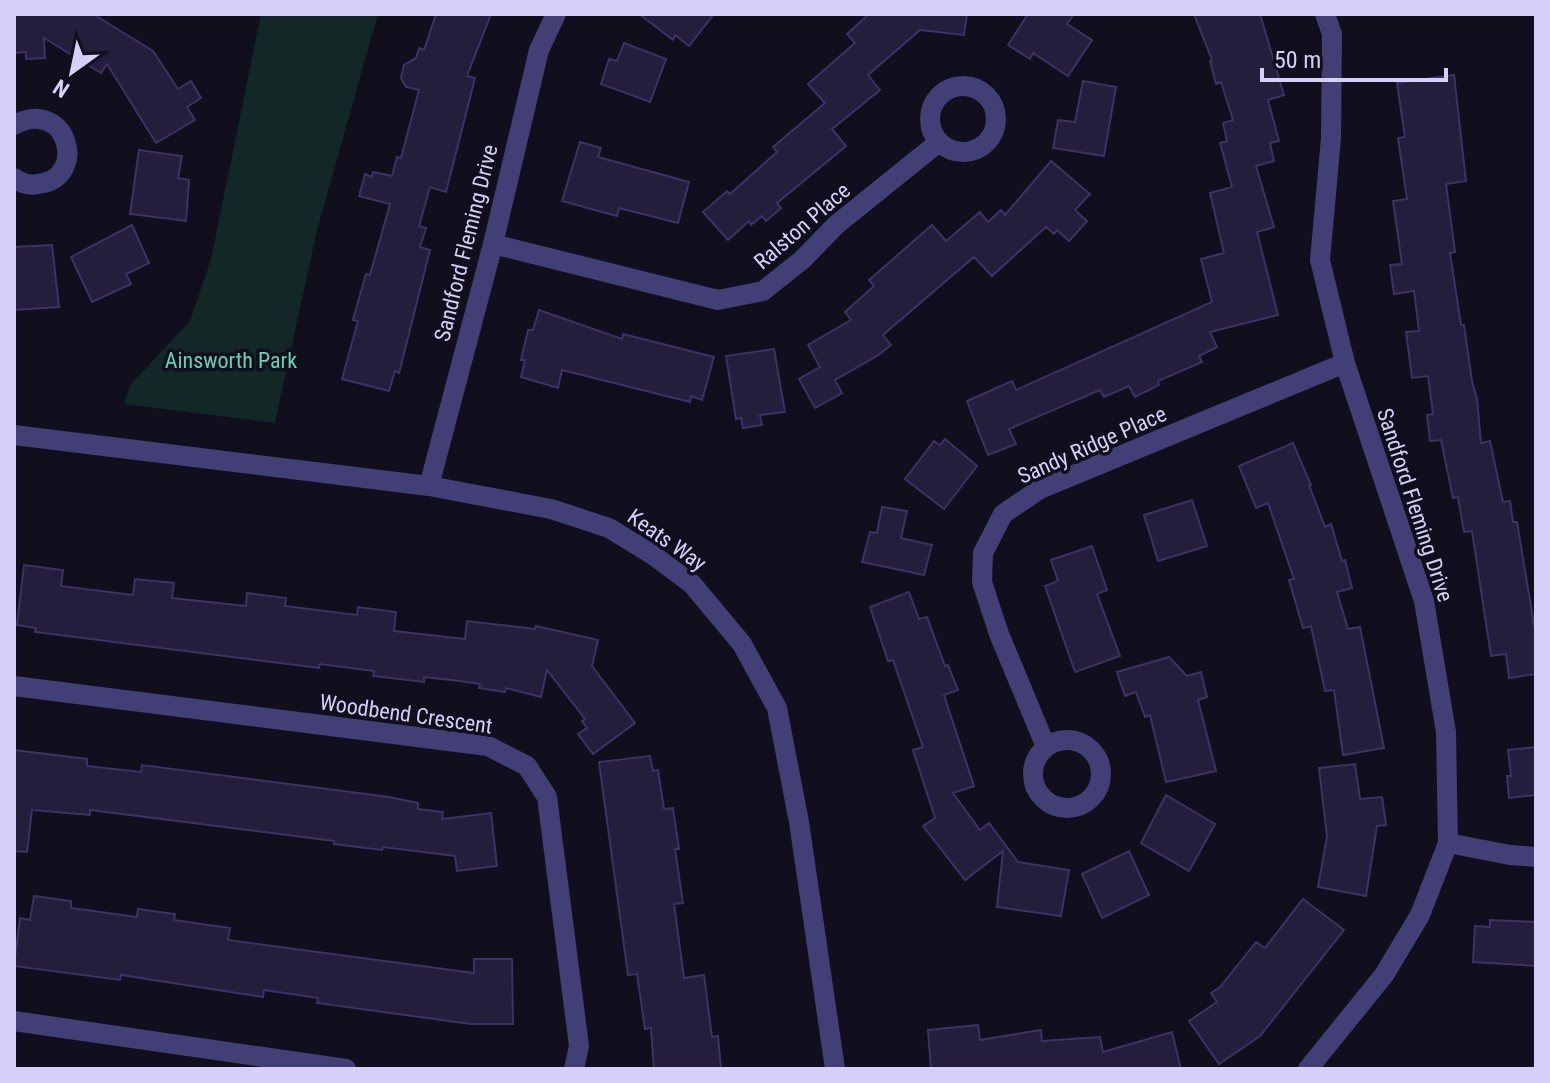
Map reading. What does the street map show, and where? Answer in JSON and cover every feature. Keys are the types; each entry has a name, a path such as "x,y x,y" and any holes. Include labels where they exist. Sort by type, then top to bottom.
{"street":[{"name":"Sandford Fleming Drive","path":"429,486 493,244 539,50 556,14"},
{"name":"Sandford Fleming Drive","path":"1308,1069 1391,963 1420,915 1448,843 1446,732 1424,601 1345,363 1320,260 1331,138 1332,34 1325,14"},
{"path":"14,125 25,119 52,123 65,137 68,157 58,176 44,184 32,185 14,178"},
{"name":"Ralston Place","path":"493,244 718,300 763,291 802,260 836,225 939,142"},
{"name":"Sandy Ridge Place","path":"1046,747 999,634 982,582 983,553 1003,514 1040,489 1345,363"},
{"name":"Keats Way","path":"14,435 429,486 551,509 609,528 692,584 742,644 777,708 799,822 835,1069"},
{"name":"Woodbend Crescent","path":"14,686 488,746 527,766 547,797 579,1046 574,1069"},
{"path":"1448,843 1536,857"},
{"path":"14,1021 346,1069"}],"green space":[{"name":"Ainsworth Park","path":"261,14 378,14 317,230 275,423 124,404 131,384 190,321 211,259"}],"building":[{"path":"93,14 153,51 178,89 191,81 201,98 187,107 195,120 156,143 107,64 101,73 44,38 45,58 26,59 26,52 14,53 14,15"},
{"path":"436,14 491,14 467,76 475,78 446,192 430,187 419,226 426,228 420,247 430,250 399,373 395,371 389,391 342,379 358,321 353,320 366,274 370,275 390,204 359,196 365,174 372,177 373,172 392,176 397,157 401,158 419,90 406,87 401,78 404,65 416,58 419,48 424,50"},
{"path":"639,14 714,14 689,46 675,35 673,40"},
{"path":"869,14 967,14 964,35 920,30 868,75 880,90 832,129 846,146 777,203 781,208 766,221 762,216 751,225 749,221 728,240 703,212 727,191 730,194 777,152 773,147 825,103 808,84 855,43 847,34"},
{"path":"1028,14 1074,14 1067,24 1092,40 1068,76 1033,53 1030,59 1008,45"},
{"path":"1194,14 1260,14 1284,95 1268,100 1279,141 1270,143 1274,161 1256,166 1274,227 1257,232 1278,315 1210,332 1217,347 1199,356 1202,362 1158,381 1159,385 1135,397 1129,386 1104,397 1100,390 1009,429 1016,444 988,455 967,401 1012,381 1016,390 1212,302 1201,259 1224,253 1210,193 1232,187 1220,143 1227,141 1223,123 1233,120 1221,82 1216,84 1212,60"},
{"path":"624,43 666,59 650,102 601,84 609,59 617,61"},
{"path":"1454,75 1466,181 1446,184 1455,252 1450,253 1477,399 1481,443 1490,441 1503,502 1510,501 1513,522 1517,522 1536,625 1536,674 1509,678 1506,654 1491,656 1472,531 1464,532 1458,497 1453,498 1441,440 1430,441 1427,415 1433,414 1428,376 1412,378 1406,332 1419,331 1414,291 1394,294 1390,265 1402,264 1393,201 1407,199 1398,138 1405,137 1397,83"},
{"path":"1083,81 1116,87 1104,156 1053,148 1058,120 1075,122"},
{"path":"580,142 601,148 598,157 689,182 678,223 619,208 617,216 562,201"},
{"path":"139,150 182,156 178,178 189,180 186,221 130,214"},
{"path":"1051,161 1090,194 1075,210 1087,221 1069,241 1057,230 1054,234 1046,227 992,276 974,257 883,335 891,345 835,380 842,393 815,408 799,379 820,367 808,345 851,320 845,312 874,286 869,280 932,225 946,241 980,212 988,222 1001,210 1005,215"},
{"path":"132,225 149,263 126,274 131,284 92,302 71,257"},
{"path":"52,245 59,307 14,310 14,247"},
{"path":"539,310 622,339 623,334 714,357 702,400 691,396 690,402 562,370 558,388 521,377 525,360 521,360 528,330 533,330"},
{"path":"774,349 785,412 760,415 762,425 743,428 741,418 736,419 726,356"},
{"path":"945,439 977,466 944,509 905,479 934,441 940,445"},
{"path":"1293,443 1325,527 1331,524 1342,561 1345,560 1352,588 1337,592 1348,629 1360,627 1384,748 1343,755 1334,690 1325,691 1311,626 1303,628 1289,580 1294,579 1268,503 1256,508 1239,466"},
{"path":"1192,500 1207,546 1158,561 1144,515"},
{"path":"882,507 907,511 901,538 932,545 924,575 862,562 870,532 877,533"},
{"path":"1092,546 1107,590 1097,594 1120,656 1075,672 1045,586 1058,581 1051,560"},
{"path":"24,565 63,570 61,586 133,595 135,579 174,583 172,598 246,606 247,593 286,598 285,606 357,615 358,607 396,612 394,631 465,639 467,621 535,629 536,626 598,640 592,666 635,723 593,754 578,734 587,728 582,721 585,719 547,670 541,697 506,688 505,692 479,688 480,684 460,681 424,677 424,682 373,676 374,671 320,664 319,668 35,632 36,628 17,625"},
{"path":"909,592 919,619 927,617 945,666 948,665 958,690 944,695 974,786 953,793 980,830 989,823 1018,862 1069,870 1061,916 997,907 1003,851 965,880 923,826 935,818 913,750 923,747 893,660 888,661 870,607"},
{"path":"1169,657 1187,676 1201,672 1207,697 1198,700 1216,771 1166,782 1150,715 1145,717 1136,692 1125,696 1117,672"},
{"path":"1536,747 1536,795 1509,798 1507,776 1511,776 1508,750"},
{"path":"14,750 87,759 87,766 141,772 142,765 389,797 418,803 418,809 443,812 442,819 491,813 497,866 457,871 455,856 334,844 334,841 90,810 90,815 32,810 27,852 14,851"},
{"path":"650,756 653,771 658,770 664,809 673,808 683,903 674,904 684,978 704,975 712,1037 718,1036 721,1069 654,1069 651,1028 645,1029 637,974 628,975 599,762"},
{"path":"1355,764 1360,799 1382,797 1386,825 1377,826 1366,896 1318,887 1327,837 1319,768"},
{"path":"1166,795 1215,824 1189,871 1141,843"},
{"path":"1129,851 1149,895 1102,918 1082,874"},
{"path":"34,896 71,901 71,908 137,917 138,909 175,914 174,920 230,928 228,940 474,973 474,959 512,959 513,1024 471,1024 317,1003 318,998 264,990 263,997 121,975 120,980 14,966 20,918 30,920"},
{"path":"1303,899 1344,930 1260,1036 1219,1064 1189,1021 1217,1002 1211,993 1220,987 1256,942 1265,948"},
{"path":"1490,920 1536,922 1536,966 1473,962 1475,926 1490,927"},
{"path":"978,1025 980,1040 1041,1030 1042,1041 1100,1037 1103,1052 1172,1032 1181,1069 931,1069 928,1030"}]}
